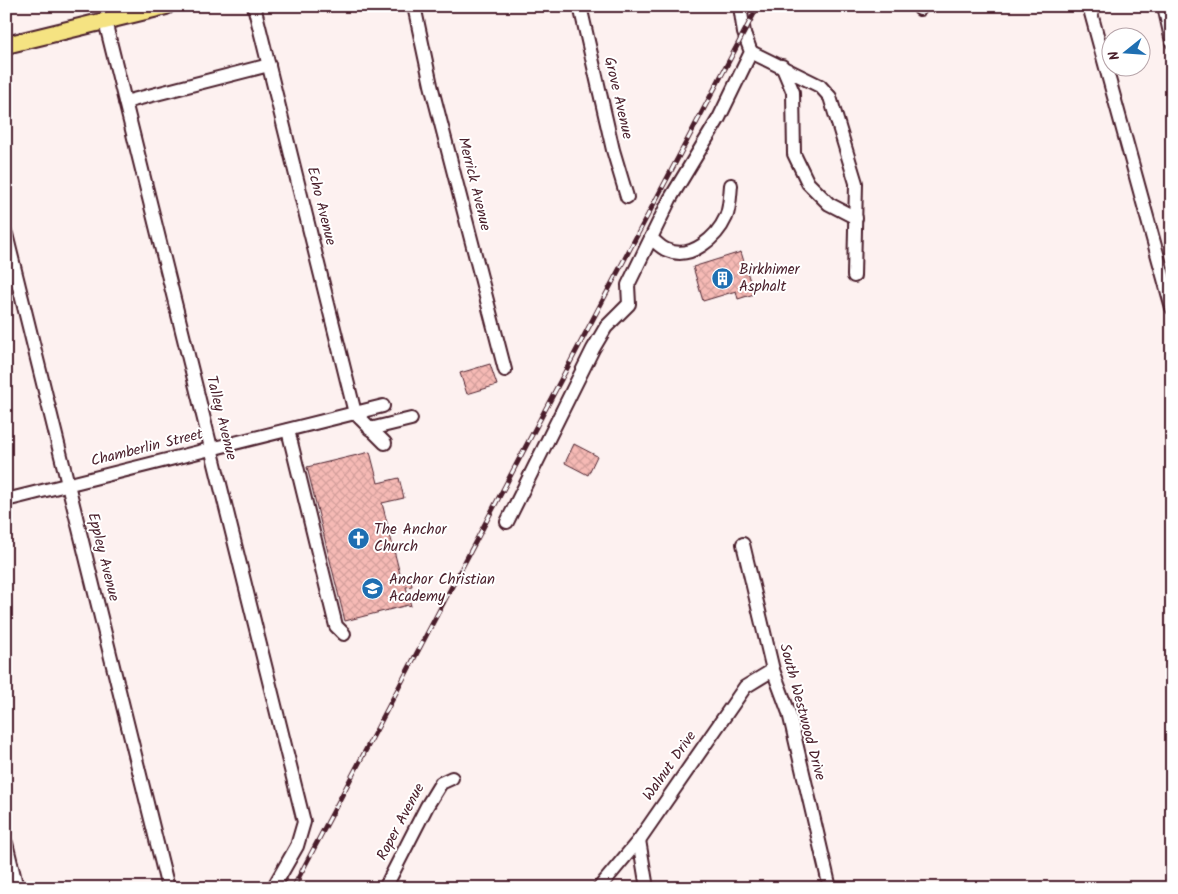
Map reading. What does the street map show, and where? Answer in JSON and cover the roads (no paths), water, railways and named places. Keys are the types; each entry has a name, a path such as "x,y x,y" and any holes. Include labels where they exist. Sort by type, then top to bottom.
{"main road":[{"path":"6,45 166,6"}],"street":[{"name":"Echo Avenue","path":"254,6 355,413"},
{"name":"Merrick Avenue","path":"414,6 431,85 505,370"},
{"name":"Grove Avenue","path":"580,6 613,150 627,197"},
{"path":"507,522 602,334 606,327 629,304 628,284 670,199 719,118 751,52 742,24 740,6"},
{"path":"1089,6 1172,308"},
{"path":"1164,6 1172,42"},
{"name":"Talley Avenue","path":"105,21 304,822 297,846 273,888"},
{"path":"751,52 820,86 830,97 856,183 854,276"},
{"path":"125,102 269,65"},
{"path":"782,66 793,92 794,154 808,183 829,204 856,218"},
{"path":"651,238 666,250 679,253 700,246 717,234 727,214 731,185"},
{"name":"Eppley Avenue","path":"6,234 168,888"},
{"name":"Chamberlin Street","path":"6,500 383,406"},
{"path":"355,413 385,443"},
{"path":"370,429 411,419"},
{"path":"288,430 336,626 344,634"},
{"name":"South Westwood Drive","path":"743,544 773,670 789,714 830,888"},
{"name":"Walnut Drive","path":"599,888 639,840 745,687 773,670"},
{"name":"Roper Avenue","path":"385,888 427,806 441,784 452,778"},
{"path":"639,840 647,888"},
{"path":"6,843 17,888"}],"railway":[{"path":"293,888 758,6"}],"place":[{"name":"Birkhimer Asphalt","path":"723,279"},
{"name":"The Anchor Church","path":"358,539"},
{"name":"Anchor Christian Academy","path":"373,589"}]}
